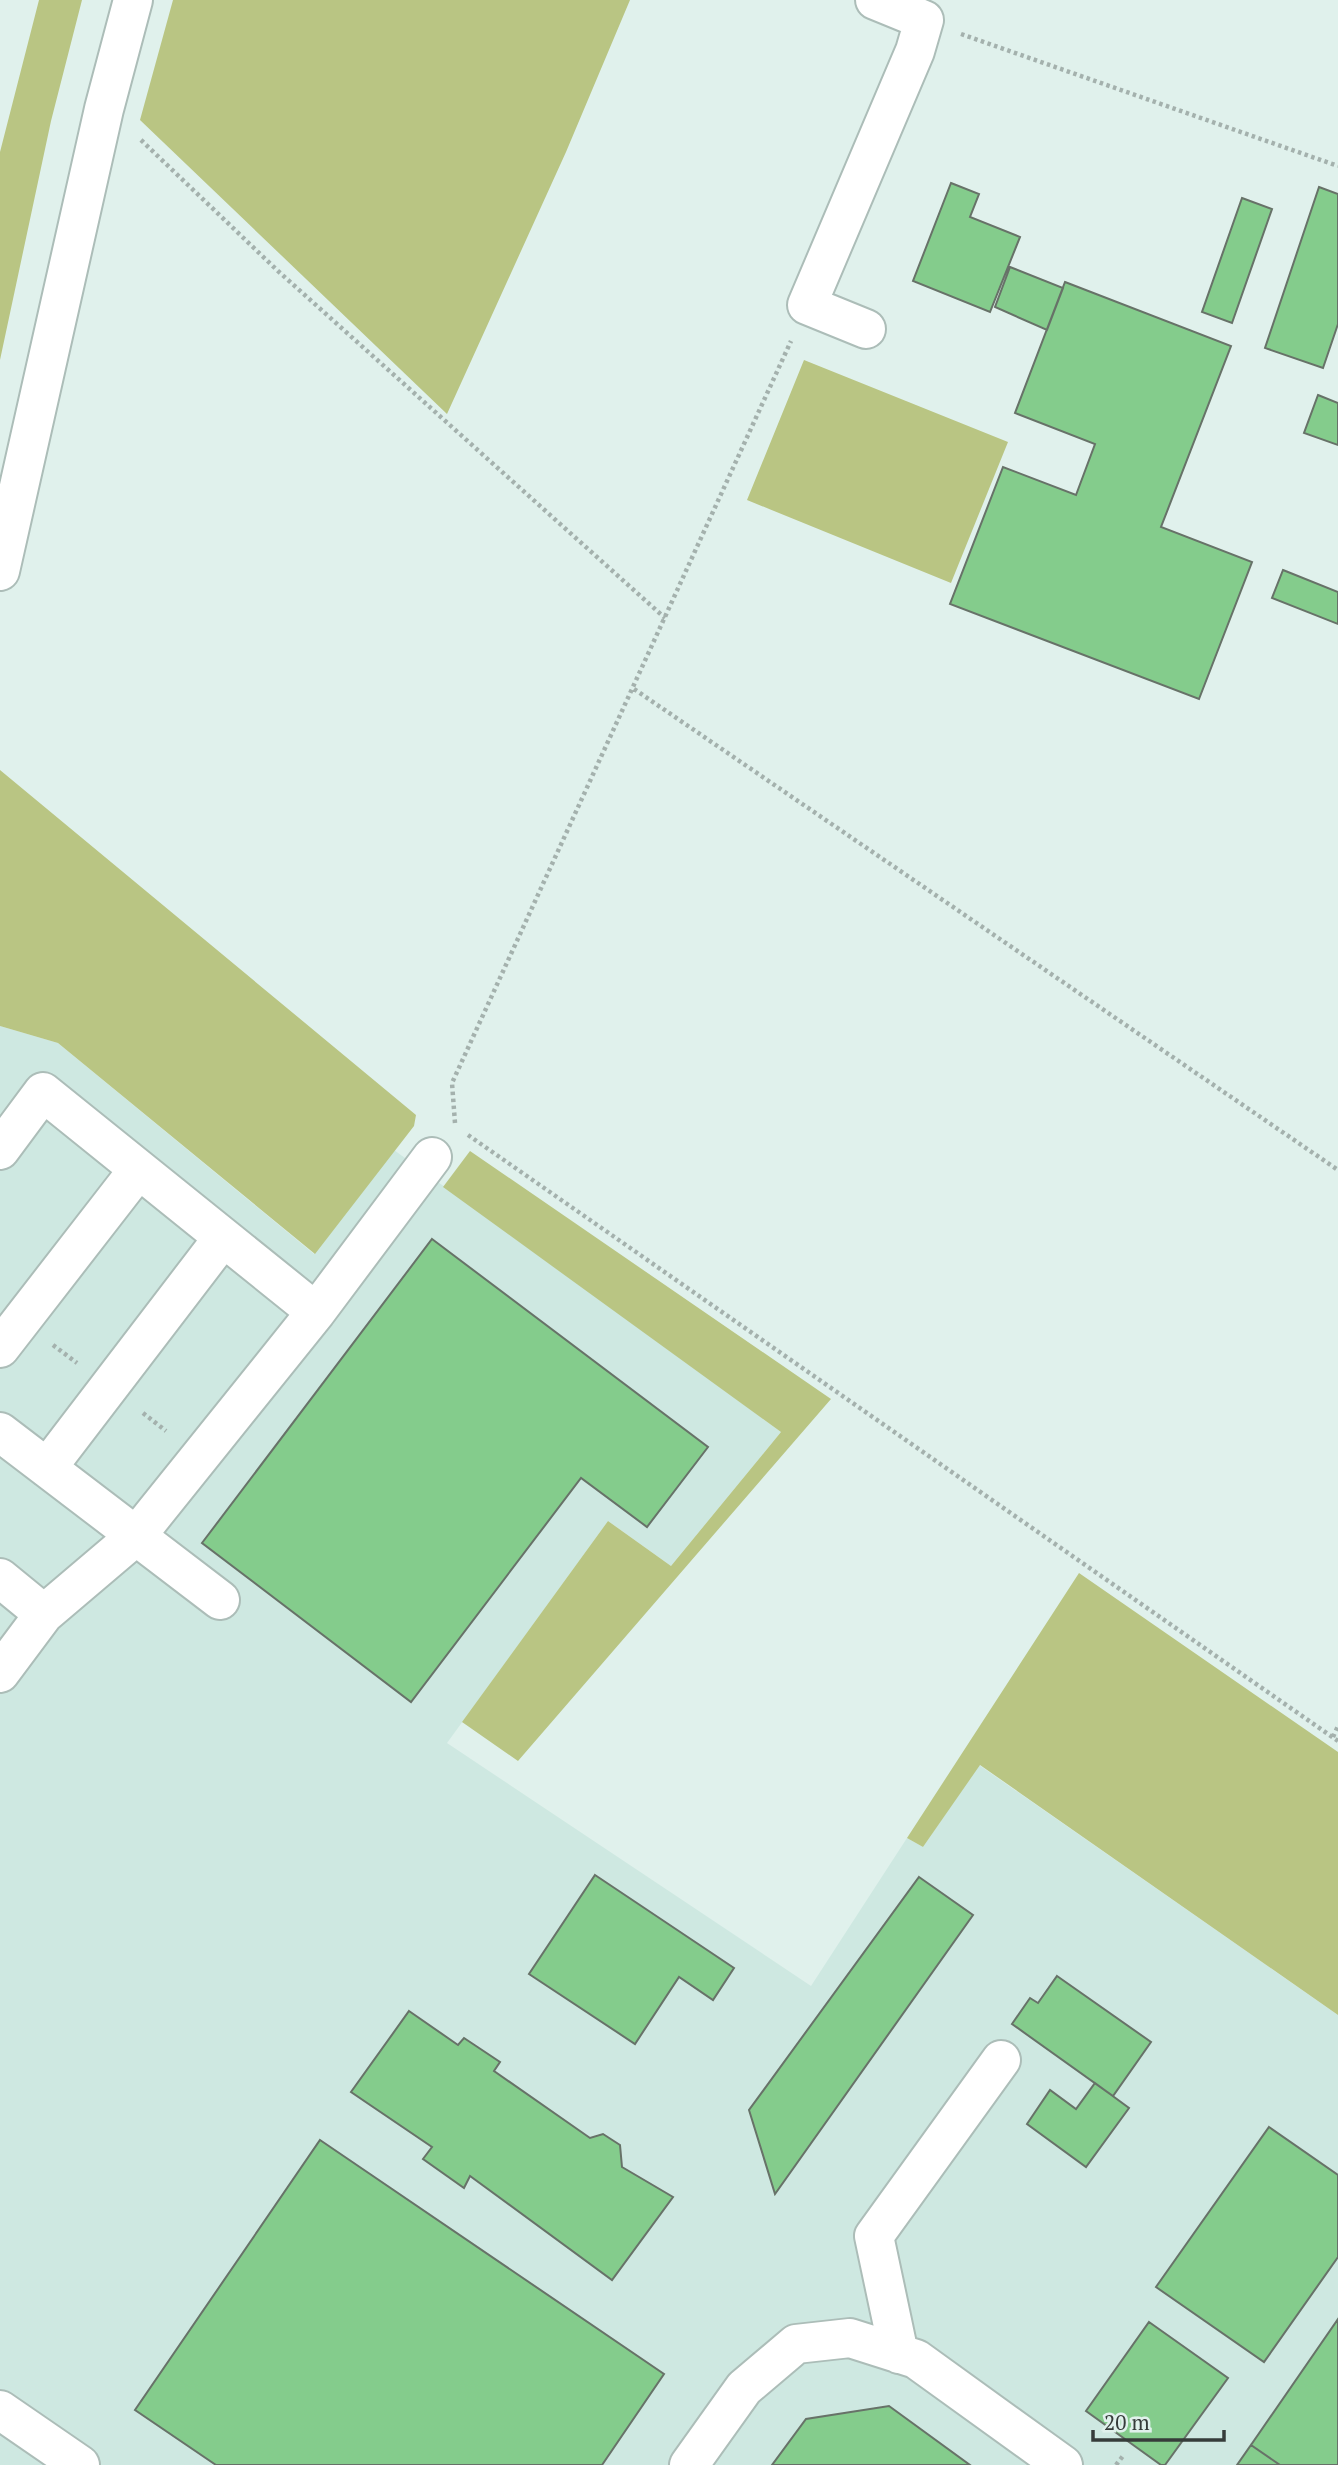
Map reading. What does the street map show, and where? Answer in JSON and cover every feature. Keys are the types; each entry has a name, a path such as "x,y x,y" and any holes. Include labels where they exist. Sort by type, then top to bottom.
{"street":[{"path":"0,571 104,109 133,0"},
{"path":"866,329 807,305 909,64 924,20 875,0"},
{"path":"0,1150 43,1092 222,1239 316,1312"},
{"path":"0,1673 44,1614 137,1535 316,1312 432,1157"},
{"path":"0,1348 138,1170"},
{"path":"47,1468 222,1239"},
{"path":"0,1432 220,1600"},
{"path":"0,1578 44,1614"},
{"path":"899,2354 874,2236 1001,2060"},
{"path":"689,2465 744,2388 796,2344 850,2338 916,2359 1063,2465"},
{"path":"0,2410 80,2465"}],"path":[{"path":"924,20 1338,166"},
{"path":"104,109 278,271 665,618"},
{"path":"456,1126 452,1083 807,305"},
{"path":"634,689 1338,1170"},
{"path":"467,1134 1336,1739 1338,1726"},
{"path":"1116,2465 1123,2456"}],"shaded area":[{"path":"0,1026 58,1043 314,1254 394,1150 781,1432 671,1566 608,1521 447,1743 811,1986 907,1838 923,1847 979,1765 1338,2015 1338,2465 0,2465"}],"green space":[{"path":"39,0 82,0 51,121 0,360 0,152"},
{"path":"173,0 630,0 566,152 447,414 140,120"},
{"path":"804,360 1008,442 951,583 747,500"},
{"path":"0,770 416,1115 414,1126 315,1254 58,1043 0,1026"},
{"path":"470,1151 831,1399 518,1761 462,1722 608,1521 671,1566 781,1432 443,1187"},
{"path":"1079,1573 1338,1752 1338,2015 980,1765 923,1847 907,1838"}],"building":[{"path":"951,183 979,194 970,217 1020,237 990,312 913,281"},
{"path":"1319,187 1338,194 1338,324 1323,368 1265,348"},
{"path":"1242,198 1272,209 1232,323 1202,312"},
{"path":"1010,267 1063,288 1047,330 995,307"},
{"path":"1065,282 1231,346 1161,527 1252,562 1199,699 950,604 1003,467 1076,495 1095,444 1015,413"},
{"path":"1318,395 1338,403 1338,445 1304,433"},
{"path":"1283,570 1338,592 1338,624 1272,598"},
{"path":"432,1239 708,1447 647,1527 581,1478 411,1702 202,1543"},
{"path":"595,1875 734,1968 713,2000 679,1977 635,2044 529,1974"},
{"path":"919,1877 973,1915 775,2194 749,2110"},
{"path":"1057,1976 1151,2042 1113,2096 1012,2024 1030,1998 1038,2003"},
{"path":"409,2011 458,2045 464,2038 500,2062 494,2071 590,2138 603,2134 620,2145 622,2167 673,2197 612,2280 470,2176 464,2188 423,2159 432,2147 351,2092"},
{"path":"1095,2083 1129,2108 1086,2167 1027,2124 1050,2090 1076,2109"},
{"path":"1269,2127 1338,2175 1338,2257 1264,2362 1156,2287"},
{"path":"320,2140 664,2374 602,2465 216,2465 135,2410"},
{"path":"1338,2319 1338,2465 1280,2465 1251,2445"},
{"path":"1149,2322 1228,2378 1165,2465 1161,2465 1086,2411"},
{"path":"889,2406 970,2465 772,2465 806,2419"},
{"path":"1251,2445 1280,2465 1237,2465"}]}
